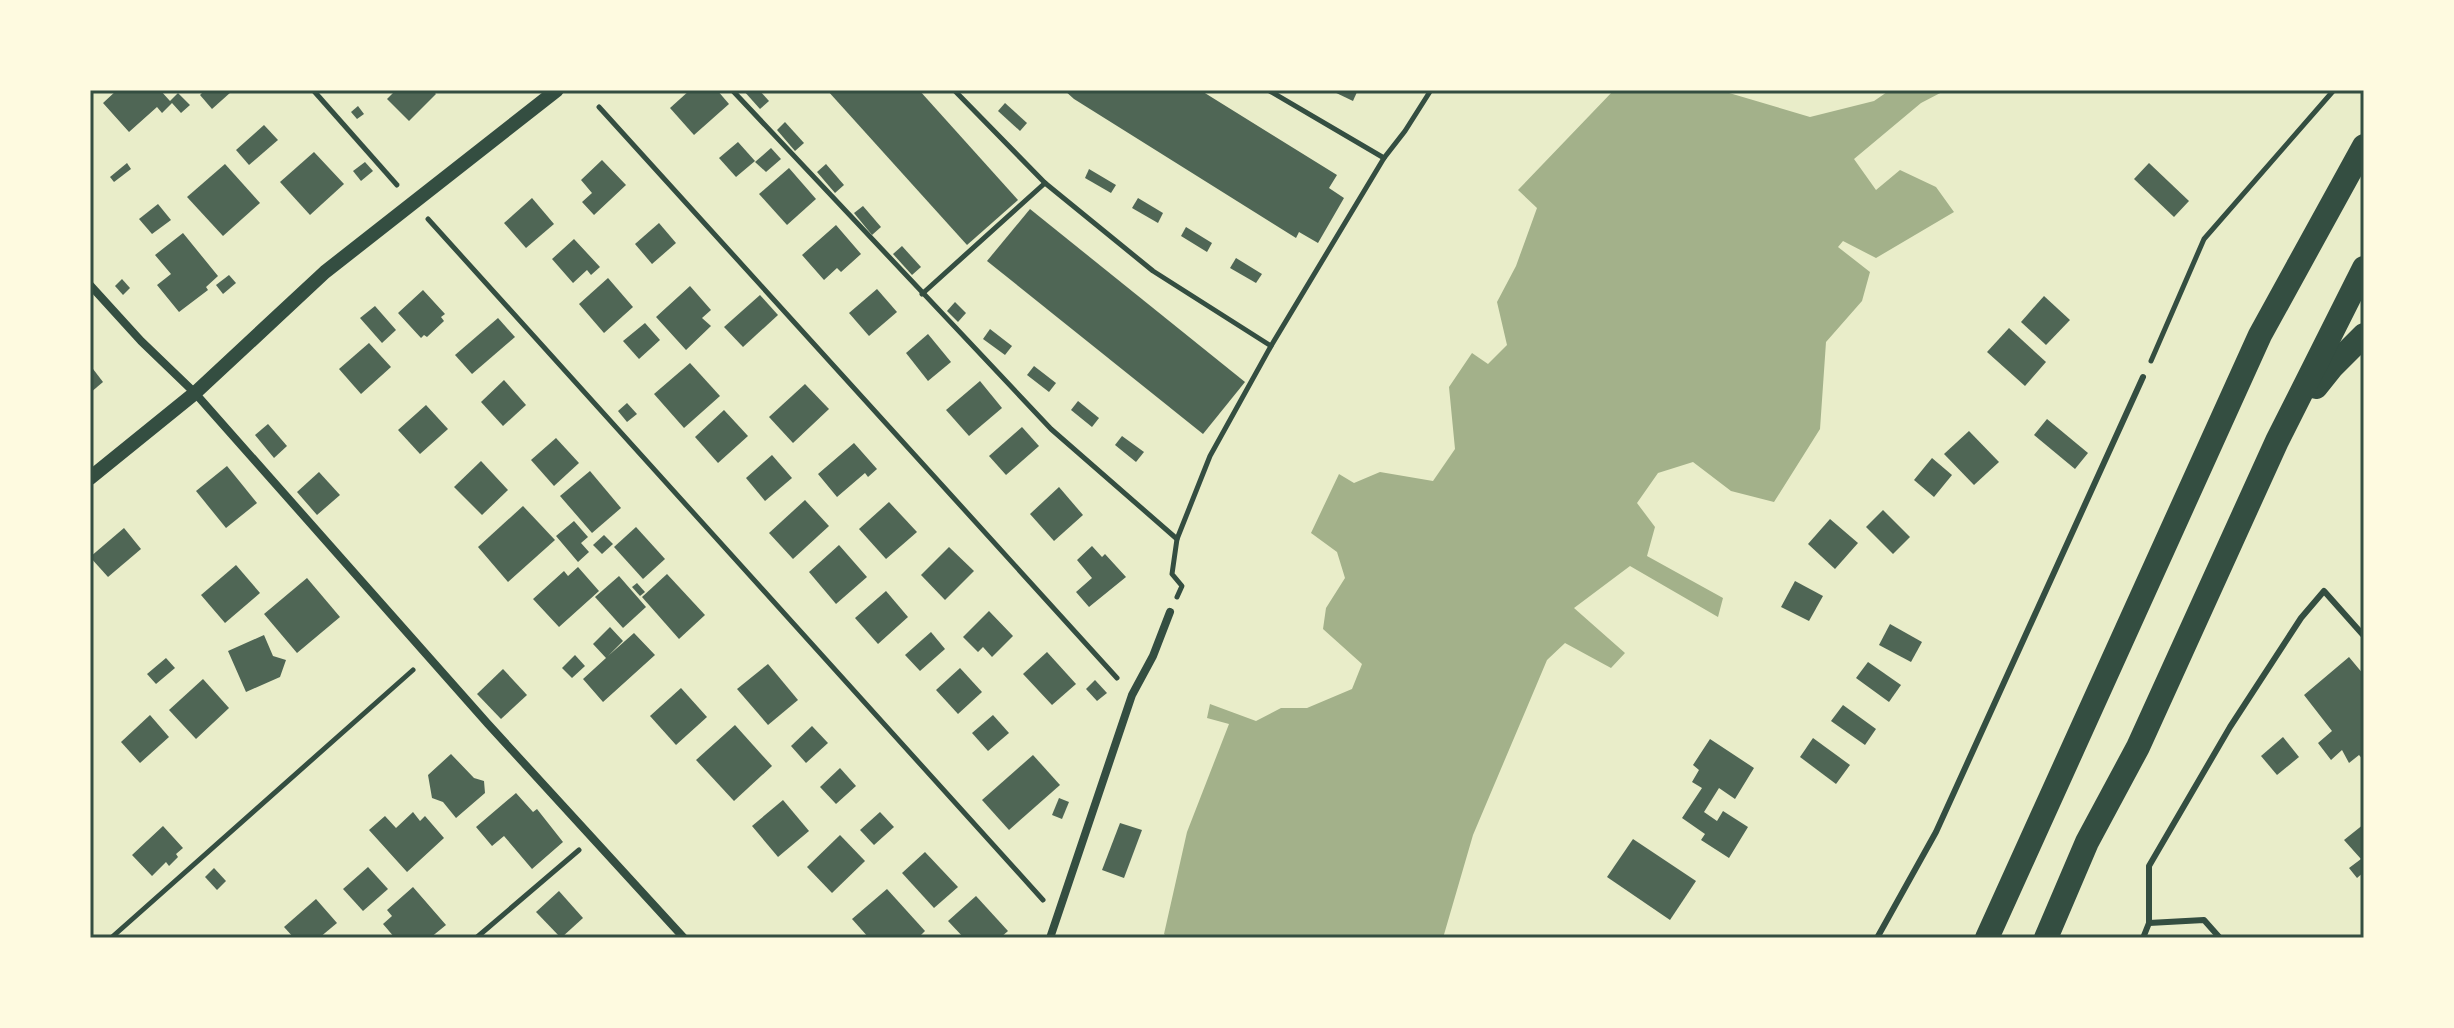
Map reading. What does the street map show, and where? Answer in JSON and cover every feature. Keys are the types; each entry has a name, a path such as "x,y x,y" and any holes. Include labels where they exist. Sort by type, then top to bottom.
{"highway":[{"path":"1987,938 2260,335 2364,146"},
{"path":"2046,938 2087,842 2138,747 2277,441 2364,268"},
{"path":"2277,441 2332,367 2364,335"}],"street":[{"path":"90,478 195,393 325,272 557,90"},
{"path":"90,285 141,341 195,393 428,657 684,938"},
{"path":"1050,938 1132,695 1153,656 1170,612"}],"lane":[{"path":"1877,938 1936,832 2143,377"},
{"path":"2143,938 2149,923 2149,866 2230,727 2301,618 2324,591 2364,636"},
{"path":"2149,923 2204,920 2220,938"}],"path":[{"path":"313,90 1057,916"},
{"path":"732,90 1051,429 1177,539"},
{"path":"954,90 1045,183 1153,271 1271,346"},
{"path":"1268,90 1384,158"},
{"path":"1170,612 1182,586 1172,574 1177,539 1210,456 1271,346 1384,158 1431,90"},
{"path":"2143,377 2204,239 2334,90"},
{"path":"599,107 1132,695"},
{"path":"922,294 1045,183"},
{"path":"111,938 428,657"},
{"path":"476,938 593,838"}],"shaded area":[{"path":"1614,90 1719,90 1810,117 1874,101 1890,90 1946,90 1921,103 1854,159 1876,190 1900,170 1936,187 1954,212 1876,258 1843,241 1838,247 1870,272 1862,301 1826,342 1820,429 1774,502 1731,491 1693,462 1658,473 1637,503 1655,527 1647,556 1723,598 1718,617 1630,566 1574,608 1625,653 1611,668 1565,643 1547,660 1473,835 1443,938 1168,938 1164,934 1187,832 1229,724 1207,718 1210,704 1256,721 1281,708 1307,708 1352,689 1362,664 1323,629 1326,608 1345,578 1337,552 1311,533 1339,474 1354,483 1380,472 1433,481 1455,449 1449,387 1472,353 1488,364 1507,345 1497,302 1516,266 1537,208 1518,190"}],"building":[{"path":"117,90 160,90 170,101 178,93 190,105 181,113 172,103 162,113 157,107 129,132 103,103"},
{"path":"205,90 231,92 212,109 200,95"},
{"path":"396,90 432,90 436,94 409,121 387,99"},
{"path":"690,90 717,90 729,104 694,135 670,108"},
{"path":"743,90 759,90 769,101 760,109"},
{"path":"827,90 919,90 1018,200 967,245"},
{"path":"1064,90 1200,90 1337,175 1329,188 1344,198 1318,243 1299,232 1296,238"},
{"path":"1330,90 1354,90 1357,92 1353,101"},
{"path":"1005,103 1027,123 1020,131 998,111"},
{"path":"358,106 364,114 357,119 351,112"},
{"path":"785,122 804,143 795,151 777,130"},
{"path":"264,125 278,140 249,165 236,150"},
{"path":"738,142 755,161 736,177 719,158"},
{"path":"771,148 781,159 766,172 755,162"},
{"path":"314,152 344,184 310,215 280,182"},
{"path":"602,160 626,185 594,215 582,202 592,193 581,180"},
{"path":"365,162 373,171 361,181 353,171"},
{"path":"127,163 131,169 114,182 110,177"},
{"path":"2149,163 2189,201 2174,217 2134,179"},
{"path":"225,164 260,203 223,236 187,197"},
{"path":"826,164 844,185 835,193 817,172"},
{"path":"789,168 816,199 787,225 759,194"},
{"path":"1089,169 1116,185 1111,193 1085,178"},
{"path":"532,198 554,224 526,248 504,223"},
{"path":"1138,198 1163,213 1158,223 1132,208"},
{"path":"158,204 171,220 152,234 139,219"},
{"path":"863,206 881,227 872,235 854,213"},
{"path":"1030,209 1245,382 1203,434 987,261"},
{"path":"659,223 676,243 652,264 635,244"},
{"path":"836,225 861,254 841,272 837,268 824,280 802,255"},
{"path":"1186,227 1212,243 1207,252 1181,236"},
{"path":"183,233 218,276 206,287 208,290 179,312 157,285 171,274 155,255"},
{"path":"574,239 600,267 591,275 587,270 573,283 552,259"},
{"path":"902,246 921,267 912,275 893,254"},
{"path":"1236,258 1262,274 1256,283 1230,268"},
{"path":"229,275 236,283 223,294 216,285"},
{"path":"608,278 633,307 604,333 579,304"},
{"path":"122,279 130,288 123,295 115,286"},
{"path":"690,286 711,310 702,318 711,326 686,350 656,317"},
{"path":"877,289 897,312 869,336 849,313"},
{"path":"423,290 445,314 441,317 444,321 427,337 424,335 421,338 398,313"},
{"path":"760,295 778,315 743,347 724,327"},
{"path":"2044,296 2070,320 2046,345 2021,322"},
{"path":"955,302 966,313 958,322 947,311"},
{"path":"375,306 396,330 382,343 360,318"},
{"path":"498,318 515,337 472,374 455,355"},
{"path":"645,323 660,340 639,359 623,341"},
{"path":"2009,328 2046,362 2025,386 1987,352"},
{"path":"990,329 1012,346 1005,355 983,339"},
{"path":"928,334 951,362 928,381 906,353"},
{"path":"369,343 391,367 361,394 339,369"},
{"path":"690,363 720,396 684,428 654,394"},
{"path":"90,365 103,382 90,393"},
{"path":"1034,366 1056,383 1049,392 1027,375"},
{"path":"504,380 526,405 503,426 481,402"},
{"path":"980,381 1002,408 969,436 946,410"},
{"path":"805,384 829,409 793,443 769,417"},
{"path":"1078,401 1099,418 1092,427 1071,410"},
{"path":"627,403 637,414 627,422 618,411"},
{"path":"426,405 448,429 420,454 398,430"},
{"path":"724,410 748,436 718,463 695,437"},
{"path":"2047,419 2088,453 2075,469 2034,435"},
{"path":"268,424 287,446 274,458 255,435"},
{"path":"1022,427 1039,446 1006,475 989,456"},
{"path":"1969,431 1999,462 1974,485 1944,454"},
{"path":"1122,436 1144,452 1136,462 1115,445"},
{"path":"556,438 579,463 554,486 531,460"},
{"path":"854,443 877,469 868,477 865,473 837,497 818,474"},
{"path":"772,455 792,478 765,501 746,478"},
{"path":"1932,458 1952,475 1934,497 1914,480"},
{"path":"481,461 508,490 482,515 454,487"},
{"path":"227,466 257,503 226,528 196,491"},
{"path":"590,471 621,508 592,533 560,496"},
{"path":"319,472 340,495 317,515 297,492"},
{"path":"1059,487 1083,515 1054,541 1030,514"},
{"path":"805,500 829,526 793,559 769,533"},
{"path":"889,502 917,532 886,559 859,529"},
{"path":"523,506 555,540 508,582 478,547"},
{"path":"1883,510 1910,537 1893,554 1866,527"},
{"path":"1830,519 1858,543 1835,569 1808,544"},
{"path":"574,521 588,537 581,543 589,552 578,562 556,536"},
{"path":"636,527 665,559 643,579 614,547"},
{"path":"124,528 141,549 108,577 90,557"},
{"path":"604,535 613,544 602,554 593,545"},
{"path":"839,545 867,577 836,604 809,572"},
{"path":"1092,546 1102,557 1105,554 1126,577 1089,607 1076,592 1092,578 1077,560"},
{"path":"949,547 974,571 945,600 921,575"},
{"path":"236,565 260,593 225,623 201,595"},
{"path":"578,567 599,591 559,627 533,599 564,571 568,576"},
{"path":"667,574 705,615 679,639 642,597"},
{"path":"619,576 646,607 623,628 595,597"},
{"path":"307,578 340,617 297,653 264,614"},
{"path":"1795,581 1823,596 1809,621 1781,607"},
{"path":"637,583 645,592 640,596 632,587"},
{"path":"886,591 908,617 878,644 855,618"},
{"path":"989,611 1013,636 992,657 983,647 978,652 963,637"},
{"path":"1890,624 1922,642 1911,662 1879,645"},
{"path":"610,627 623,641 608,656 634,633 655,655 603,702 583,679 606,658 593,644"},
{"path":"931,632 945,649 920,671 905,655"},
{"path":"264,635 273,656 286,660 280,677 246,692 228,651"},
{"path":"1047,652 1076,684 1052,705 1023,674"},
{"path":"575,655 585,666 572,678 562,668"},
{"path":"2349,657 2364,675 2364,761 2359,755 2349,763 2342,750 2331,760 2318,743 2332,731 2304,695"},
{"path":"166,658 175,668 156,684 147,674"},
{"path":"1868,662 1901,685 1889,702 1856,678"},
{"path":"768,664 798,700 768,725 737,689"},
{"path":"960,668 982,692 958,714 936,690"},
{"path":"503,669 527,695 501,719 477,694"},
{"path":"203,679 229,708 196,739 169,710"},
{"path":"1095,680 1107,693 1097,701 1086,689"},
{"path":"681,688 707,717 676,745 650,716"},
{"path":"1843,705 1876,729 1865,745 1831,721"},
{"path":"150,715 169,737 140,763 121,742"},
{"path":"993,715 1009,733 988,751 972,733"},
{"path":"735,725 772,766 734,801 696,760"},
{"path":"812,726 828,743 806,763 791,746"},
{"path":"2283,737 2299,757 2277,775 2261,756"},
{"path":"1813,738 1850,765 1836,784 1800,757"},
{"path":"1710,739 1754,768 1735,799 1719,788 1704,812 1717,821 1723,811 1748,827 1729,858 1701,840 1705,834 1682,818 1702,788 1692,782 1699,770 1693,765"},
{"path":"451,754 474,778 484,781 485,793 456,818 443,802 432,798 428,775"},
{"path":"1033,755 1060,785 1009,830 982,800"},
{"path":"840,768 856,786 836,804 820,787"},
{"path":"516,793 533,812 537,809 563,842 532,869 504,836 492,846 476,827"},
{"path":"1059,798 1069,802 1062,819 1052,815"},
{"path":"783,800 809,831 778,857 752,826"},
{"path":"413,812 420,821 425,816 444,838 407,872 369,830 385,816 396,828"},
{"path":"880,812 894,827 874,845 860,830"},
{"path":"1120,823 1142,830 1124,878 1102,870"},
{"path":"2364,824 2364,872 2357,878 2349,868 2361,859 2344,840"},
{"path":"163,826 183,848 169,866 166,862 152,876 132,855"},
{"path":"840,835 865,861 832,893 807,867"},
{"path":"1633,839 1696,881 1670,920 1607,877"},
{"path":"925,852 958,887 934,908 902,873"},
{"path":"368,867 388,889 363,911 343,889"},
{"path":"214,868 226,881 217,890 205,877"},
{"path":"413,887 446,925 430,938 395,938 383,924 392,916 387,910"},
{"path":"887,889 925,931 918,938 869,938 852,919"},
{"path":"559,891 583,918 561,938 536,912"},
{"path":"976,896 1008,931 1000,938 964,938 948,921"},
{"path":"316,899 337,923 319,938 294,938 284,927"}]}
